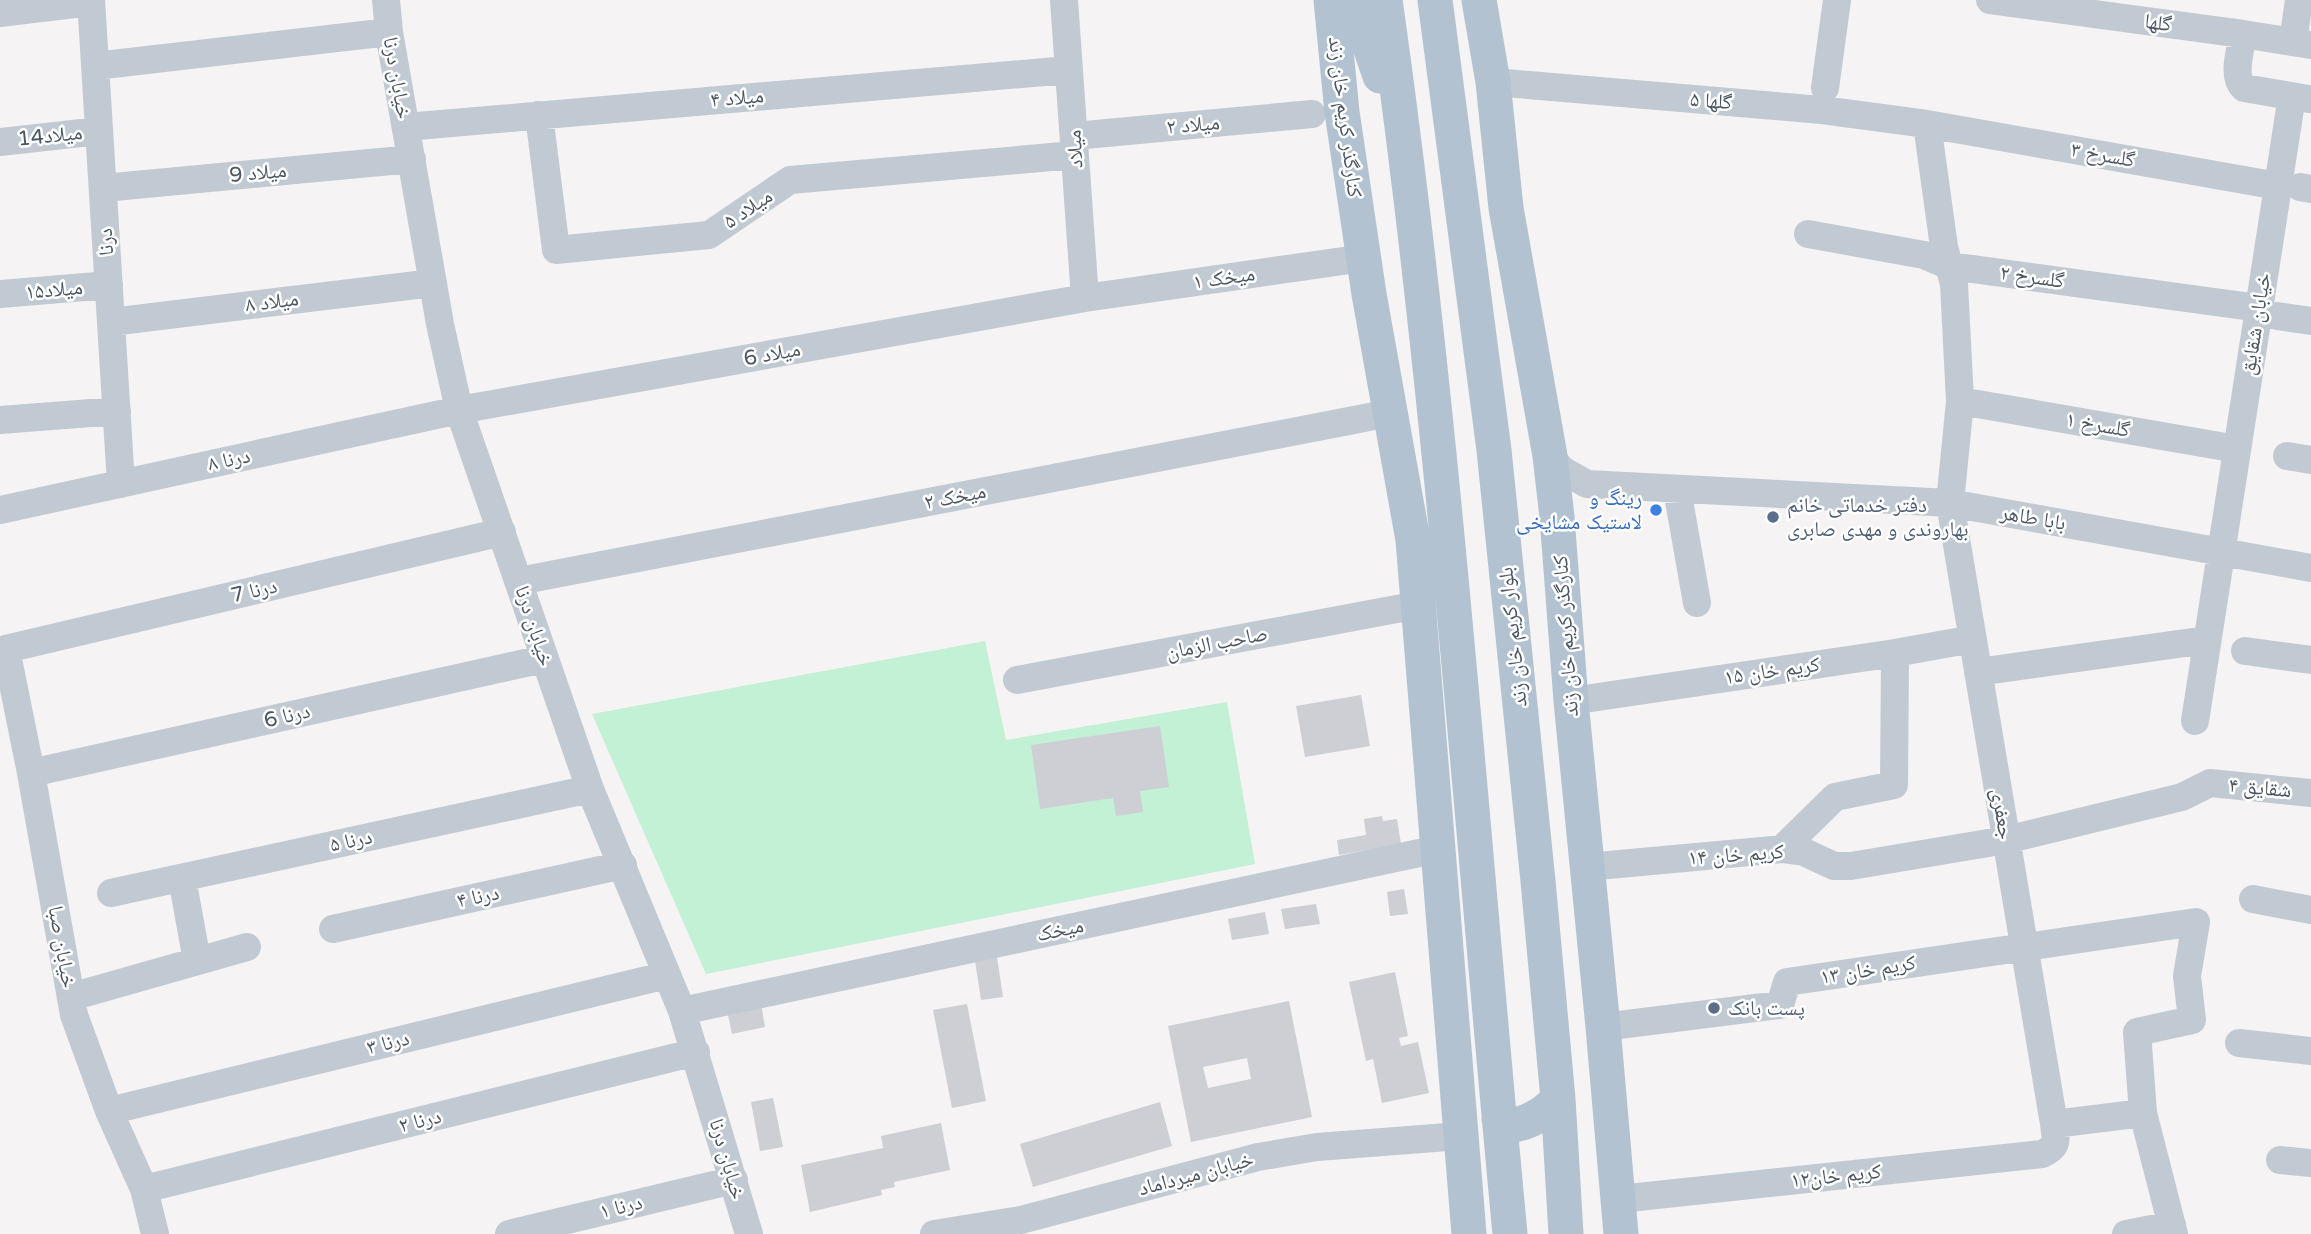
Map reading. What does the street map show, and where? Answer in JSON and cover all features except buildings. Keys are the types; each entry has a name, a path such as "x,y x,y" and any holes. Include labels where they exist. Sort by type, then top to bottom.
{"main road":[{"name":"کنارگذر کریم خان زند","path":"1331,0 1342,112 1364,258 1413,540 1469,1234"},
{"path":"1354,0 1408,160"},
{"path":"1385,0 1408,160 1449,553 1510,1234"},
{"name":"بلوار کریم خان زند","path":"1435,0 1494,450 1538,881 1558,1099 1566,1230"},
{"path":"1442,0 1506,208"},
{"name":"کنارگذر کریم خان زند","path":"1479,0 1493,82 1506,208 1550,456 1621,1234"},
{"path":"1407,505 1427,358"},
{"path":"1538,881 1571,701"},
{"path":"1499,1119 1509,1126 1522,1124 1546,1113 1558,1099"},
{"path":"1516,1234 1538,1225 1566,1230"}],"street":[{"name":"خیابان درنا","path":"386,0 389,32 440,324 459,410 590,789 682,1011 749,1234"},
{"name":"میلاد","path":"1068,0 1068,70 1085,298"},
{"path":"1825,88 1837,0"},
{"name":"گلها","path":"1990,0 2025,2 2302,44"},
{"path":"2299,0 2302,44"},
{"path":"11,8 91,1"},
{"name":"درنا","path":"91,1 121,484"},
{"path":"95,66 389,32"},
{"path":"2244,34 2237,77 2239,84 2244,88 2301,98"},
{"name":"میلاد ۴","path":"406,127 1068,70"},
{"name":"گلها ۵","path":"1493,82 1822,110 1927,124"},
{"name":"خیابان شقایق","path":"2195,721 2237,449 2296,187 2301,98"},
{"name":"میلاد ۲","path":"1074,145 1312,114"},
{"name":"میلاد ۵","path":"538,115 556,250 709,235 790,180 1074,145"},
{"name":"گلسرخ ۳","path":"1927,124 2296,187"},
{"name":"جعفری","path":"1927,124 1944,247 1954,284 1960,401 1950,503 2053,1137"},
{"name":"میلاد14","path":"0,142 99,131"},
{"name":"میلاد 9","path":"103,188 412,159"},
{"name":"گلسرخ ۲","path":"1808,234 1924,255 1950,266 2268,312 2311,321"},
{"name":"میخک ۱","path":"1085,298 1364,258"},
{"name":"میلاد ۸","path":"111,322 433,283"},
{"name":"میلاد۱۵","path":"0,294 109,285"},
{"name":"میلاد 6","path":"459,410 1085,298"},
{"name":"گلسرخ ۱","path":"1960,401 2237,449"},
{"name":"درنا ۸","path":"0,510 459,410"},
{"path":"0,420 117,411"},
{"name":"میخک ۲","path":"519,581 1390,413"},
{"path":"1550,456 1562,470 1587,484 1557,517"},
{"name":"بابا طاهر","path":"1587,484 1950,503 2311,569"},
{"path":"1677,489 1697,603"},
{"name":"درنا 7","path":"6,649 502,532"},
{"name":"صاحب الزمان","path":"1017,680 1418,605"},
{"name":"کریم خان ۱۵","path":"1571,701 1973,639"},
{"path":"1978,672 2207,640"},
{"name":"خیابان صبا","path":"6,649 74,1015 109,1111 144,1189 155,1234"},
{"path":"2245,651 2311,660"},
{"path":"1782,849 1835,797 1894,785 1895,653"},
{"name":"درنا 6","path":"31,773 543,659"},
{"name":"کریم خان ۱۴","path":"1587,867 1782,849 1804,852 1833,866 1851,866 2006,840 2182,797 2210,783"},
{"name":"شقایق ۴","path":"2210,783 2311,793"},
{"name":"درنا ۵","path":"111,893 590,789"},
{"name":"میخک","path":"682,1011 1438,849"},
{"name":"درنا ۴","path":"333,929 623,865"},
{"path":"182,877 197,961"},
{"path":"2253,899 2311,910"},
{"path":"2024,947 2196,922 2187,976 2192,1020 2137,1032 2143,1113 2173,1230 2126,1234"},
{"path":"71,997 247,947"},
{"name":"کریم خان ۱۳","path":"1603,1027 1780,1005 1787,982 2024,947"},
{"name":"درنا ۳","path":"109,1111 667,975"},
{"path":"2239,1044 2311,1051"},
{"name":"درنا ۲","path":"144,1189 696,1052"},
{"name":"کریم خان۱۲","path":"1619,1199 2042,1154 2053,1137 2143,1113"},
{"name":"خیابان میرداماد","path":"934,1234 1022,1227 1258,1157 1317,1147 1461,1136"},
{"path":"2280,1160 2311,1163"},
{"name":"درنا ۱","path":"509,1234 734,1180"}],"green space":[{"path":"985,641 1006,740 1227,702 1255,864 706,974 592,714"}],"place":[{"name":"رینگ و لاستیک مشایخی","path":"1656,510"},
{"name":"دفتر خدماتی خانم بهاروندی و مهدی صابری","path":"1773,517"},
{"name":"پست بانک","path":"1714,1008"}]}
